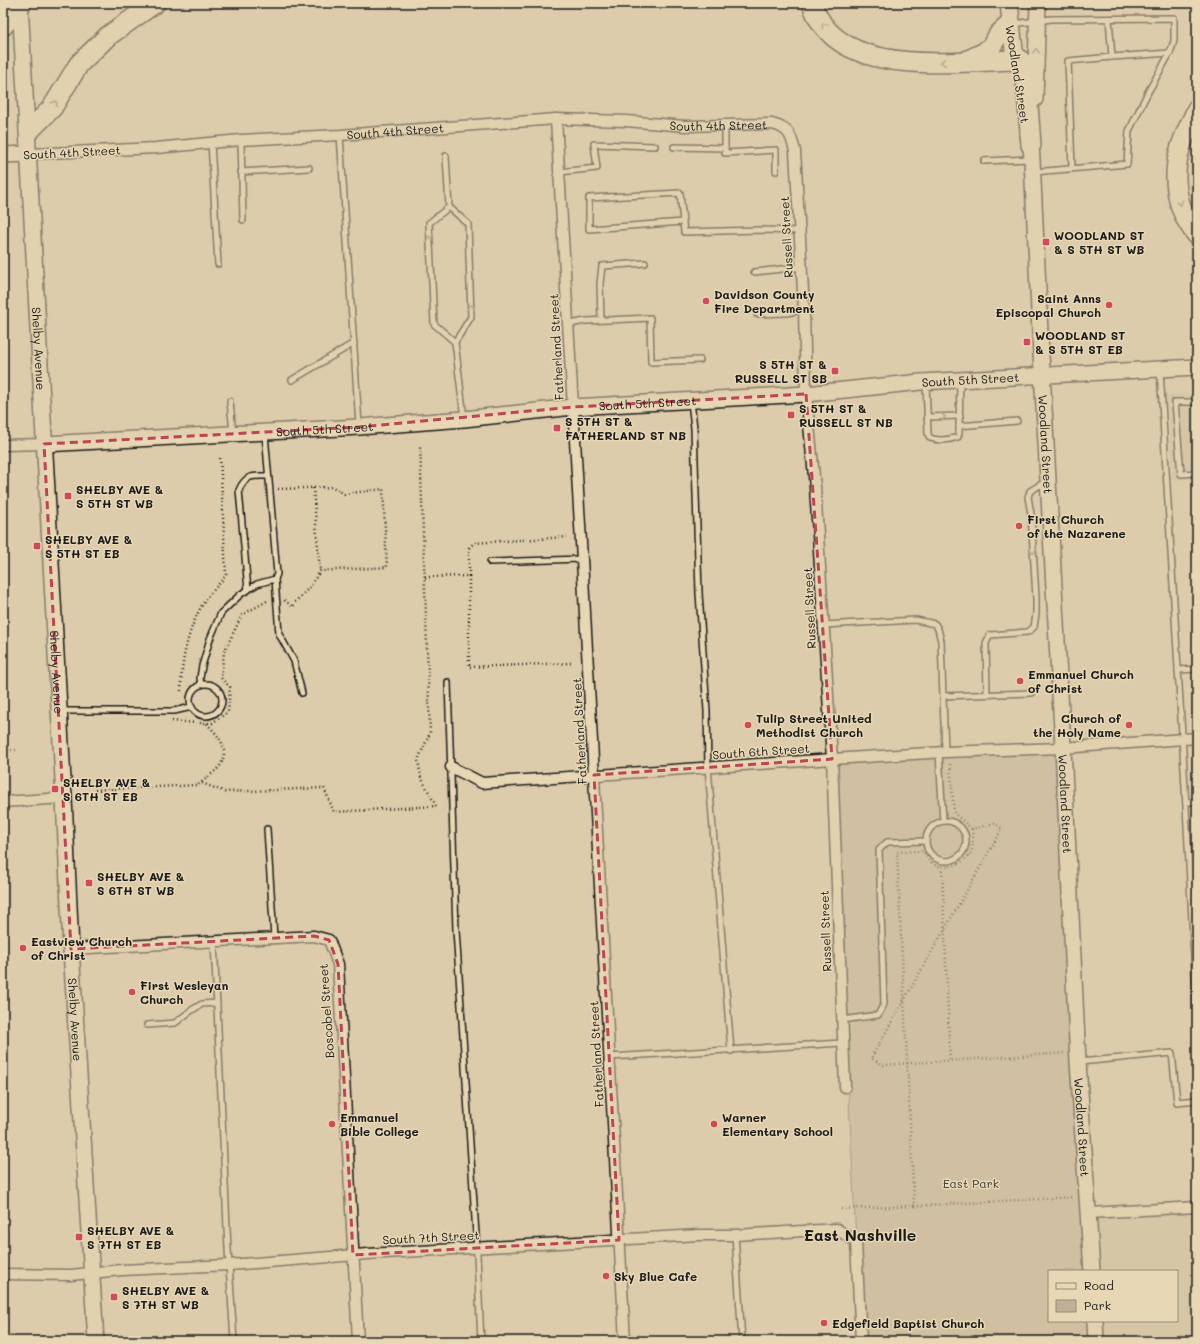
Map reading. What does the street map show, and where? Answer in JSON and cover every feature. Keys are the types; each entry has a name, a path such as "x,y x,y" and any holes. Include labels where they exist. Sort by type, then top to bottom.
{"highway":[{"path":"3,26 20,3"},
{"path":"28,131 52,108 79,64 108,36 155,3"},
{"path":"812,3 814,10 821,21 835,38 864,53 882,58 909,62 1020,60 1026,65 1032,159"},
{"path":"964,62 983,53 991,47 999,34 1010,24"},
{"path":"1197,109 1181,144 1176,167 1178,199 1189,226 1197,235"}],"main road":[{"name":"Shelby Avenue","path":"20,3 71,949 96,1341"},
{"name":"Woodland Street","path":"1009,3 1010,24 1015,60"},
{"name":"Woodland Street","path":"1038,3 1035,118 1032,159 1048,481 1064,748 1074,1057 1089,1213 1092,1270"},
{"name":"South 4th Street","path":"3,155 29,154"},
{"name":"South 5th Street","path":"44,444 359,427 464,419 572,407 806,394 926,382 1197,367"},
{"path":"1095,1322 1096,1341"}],"street":[{"name":"South 4th Street","path":"29,154 156,148 211,142 340,135 556,120 626,121 685,126 772,124 778,125 786,130"},
{"name":"Fatherland Street","path":"556,120 569,324 572,407 582,559 625,1341"},
{"name":"Russell Street","path":"786,130 791,136 794,151 804,309 806,394 815,487 824,625 832,759 842,1043 845,1087"},
{"name":"South 5th Street","path":"3,445 44,444"},
{"name":"South 6th Street","path":"451,767 482,783 942,752 1064,748 1197,738"},
{"path":"3,802 64,798"},
{"name":"Boscobel Street","path":"71,949 314,936 329,940 338,964 358,1341"},
{"path":"1089,1213 1197,1207"},
{"name":"South 7th Street","path":"3,1274 70,1275 92,1272 229,1265 353,1255 699,1235 735,1235 837,1229 856,1242 862,1341"}],"lane":[{"path":"984,161 1032,159 1072,168 1127,164 1129,131 1148,92 1170,53 1174,41 1174,18 1038,20 1010,24"},
{"path":"1109,19 1112,58"},
{"path":"1072,168 1068,61 1170,53"},
{"path":"725,125 725,153 776,150 776,171"},
{"path":"340,135 359,427"},
{"path":"241,140 243,220"},
{"path":"211,142 218,264"},
{"path":"559,172 597,168 594,144 655,146"},
{"path":"674,147 725,148"},
{"path":"446,156 449,207 468,224 471,317 455,342 464,419"},
{"path":"241,172 309,168"},
{"path":"683,222 589,228 588,198 680,193 683,222 684,232 760,230 799,231"},
{"path":"449,207 429,223 434,324 455,342"},
{"path":"602,320 600,284 602,266 645,263"},
{"path":"754,272 801,267"},
{"path":"757,314 787,313 804,309"},
{"path":"569,324 602,320 650,318 651,362 700,360"},
{"path":"292,380 354,343"},
{"path":"1160,369 1197,1014"},
{"path":"926,382 928,434 930,438 935,440 958,437 960,416 960,380"},
{"path":"691,400 694,443 699,593 707,711 708,767 731,1051"},
{"path":"230,401 233,434"},
{"path":"1197,402 1175,402 1181,474 1197,473"},
{"path":"927,417 960,416"},
{"path":"959,426 1017,422"},
{"path":"265,432 277,574 275,580 279,634 294,661 302,693"},
{"path":"248,590 239,490 243,481 249,477 268,476"},
{"path":"987,694 986,643 990,635 1028,632 1034,627 1036,614 1031,514 1028,498 1030,491 1048,481"},
{"path":"490,562 582,559"},
{"path":"201,685 200,678 202,666 210,639 222,613 241,594 257,584 275,580"},
{"path":"824,625 916,620 935,624 941,641 943,696 943,822"},
{"path":"1178,670 1197,669"},
{"path":"448,682 456,930 481,1341"},
{"path":"208,684 214,686 219,690 222,696 222,703 214,714 208,716 202,715 196,712 192,707 190,700 191,694 195,688 201,685 208,684"},
{"path":"943,696 1031,693"},
{"path":"59,711 174,711 192,707"},
{"path":"1186,802 1197,802"},
{"path":"938,822 951,822 956,824 964,833 965,845 958,857 945,861 932,856 928,851 926,841 928,831 938,822"},
{"path":"267,829 274,938"},
{"path":"842,1020 878,1015 884,1004 879,850 887,842 926,841"},
{"path":"214,941 234,1341"},
{"path":"146,1025 175,1023 202,1004 217,1003"},
{"path":"610,1057 731,1051 842,1043"},
{"path":"1074,1057 1172,1053 1177,1102 1197,1100"},
{"path":"735,1235 742,1341"}],"path":[{"path":"202,782 225,792 324,788 334,812 436,806 421,777 418,760 430,733 420,445"},
{"path":"180,691 181,670 186,643 201,607 226,576 220,456"},
{"path":"278,482 278,489 333,488 344,494 383,489 387,567 320,571"},
{"path":"283,592 284,600 293,607 295,602 310,587 320,571 313,488"},
{"path":"469,576 469,667 574,663"},
{"path":"95,790 198,786 221,765 224,753 218,735 206,723"},
{"path":"3,750 18,750"},
{"path":"914,1206 897,852 923,851 933,864 942,866 956,866 970,854 973,841 972,828 954,813 950,764"},
{"path":"972,828 995,823 1002,829 871,1058 883,1065 1074,1057"},
{"path":"942,866 950,1061"},
{"path":"841,1209 1078,1197"}],"highlighted area":[{"path":"806,394 832,759 594,775 619,1240 353,1255 338,964 329,940 314,936 71,949 44,444 359,427 573,407"}],"shaded area":[{"path":"1197,394 1197,479 1173,480 1167,395"},
{"path":"1197,1207 1197,1341 1096,1341 1095,1322 1178,1322 1178,1270 1092,1270 1089,1213"}],"green space":[{"name":"East Park","path":"1063,748 1093,1270 1048,1270 1048,1322 1096,1322 1097,1341 861,1341 832,759"}],"place":[{"name":"WOODLAND ST & S 5TH ST WB","path":"1046,242"},
{"name":"Davidson County Fire Department","path":"706,301"},
{"name":"Saint Anns Episcopal Church","path":"1109,305"},
{"name":"WOODLAND ST & S 5TH ST EB","path":"1027,342"},
{"name":"S 5TH ST & RUSSELL ST SB","path":"835,371"},
{"name":"S 5TH ST & RUSSELL ST NB","path":"791,415"},
{"name":"S 5TH ST & FATHERLAND ST NB","path":"557,428"},
{"name":"SHELBY AVE & S 5TH ST WB","path":"68,496"},
{"name":"First Church of the Nazarene","path":"1019,526"},
{"name":"SHELBY AVE & S 5TH ST EB","path":"37,546"},
{"name":"Emmanuel Church of Christ","path":"1020,681"},
{"name":"Tulip Street United Methodist Church","path":"748,725"},
{"name":"Church of the Holy Name","path":"1129,725"},
{"name":"SHELBY AVE & S 6TH ST EB","path":"55,789"},
{"name":"SHELBY AVE & S 6TH ST WB","path":"89,883"},
{"name":"Eastview Church of Christ","path":"23,948"},
{"name":"First Wesleyan Church","path":"132,992"},
{"name":"Emmanuel Bible College","path":"332,1124"},
{"name":"Warner Elementary School","path":"714,1124"},
{"name":"SHELBY AVE & S 7TH ST EB","path":"79,1237"},
{"name":"Sky Blue Cafe","path":"606,1276"},
{"name":"SHELBY AVE & S 7TH ST WB","path":"114,1297"},
{"name":"Edgefield Baptist Church","path":"824,1323"}],"district":[{"name":"East Nashville","path":"860,1234"}]}
